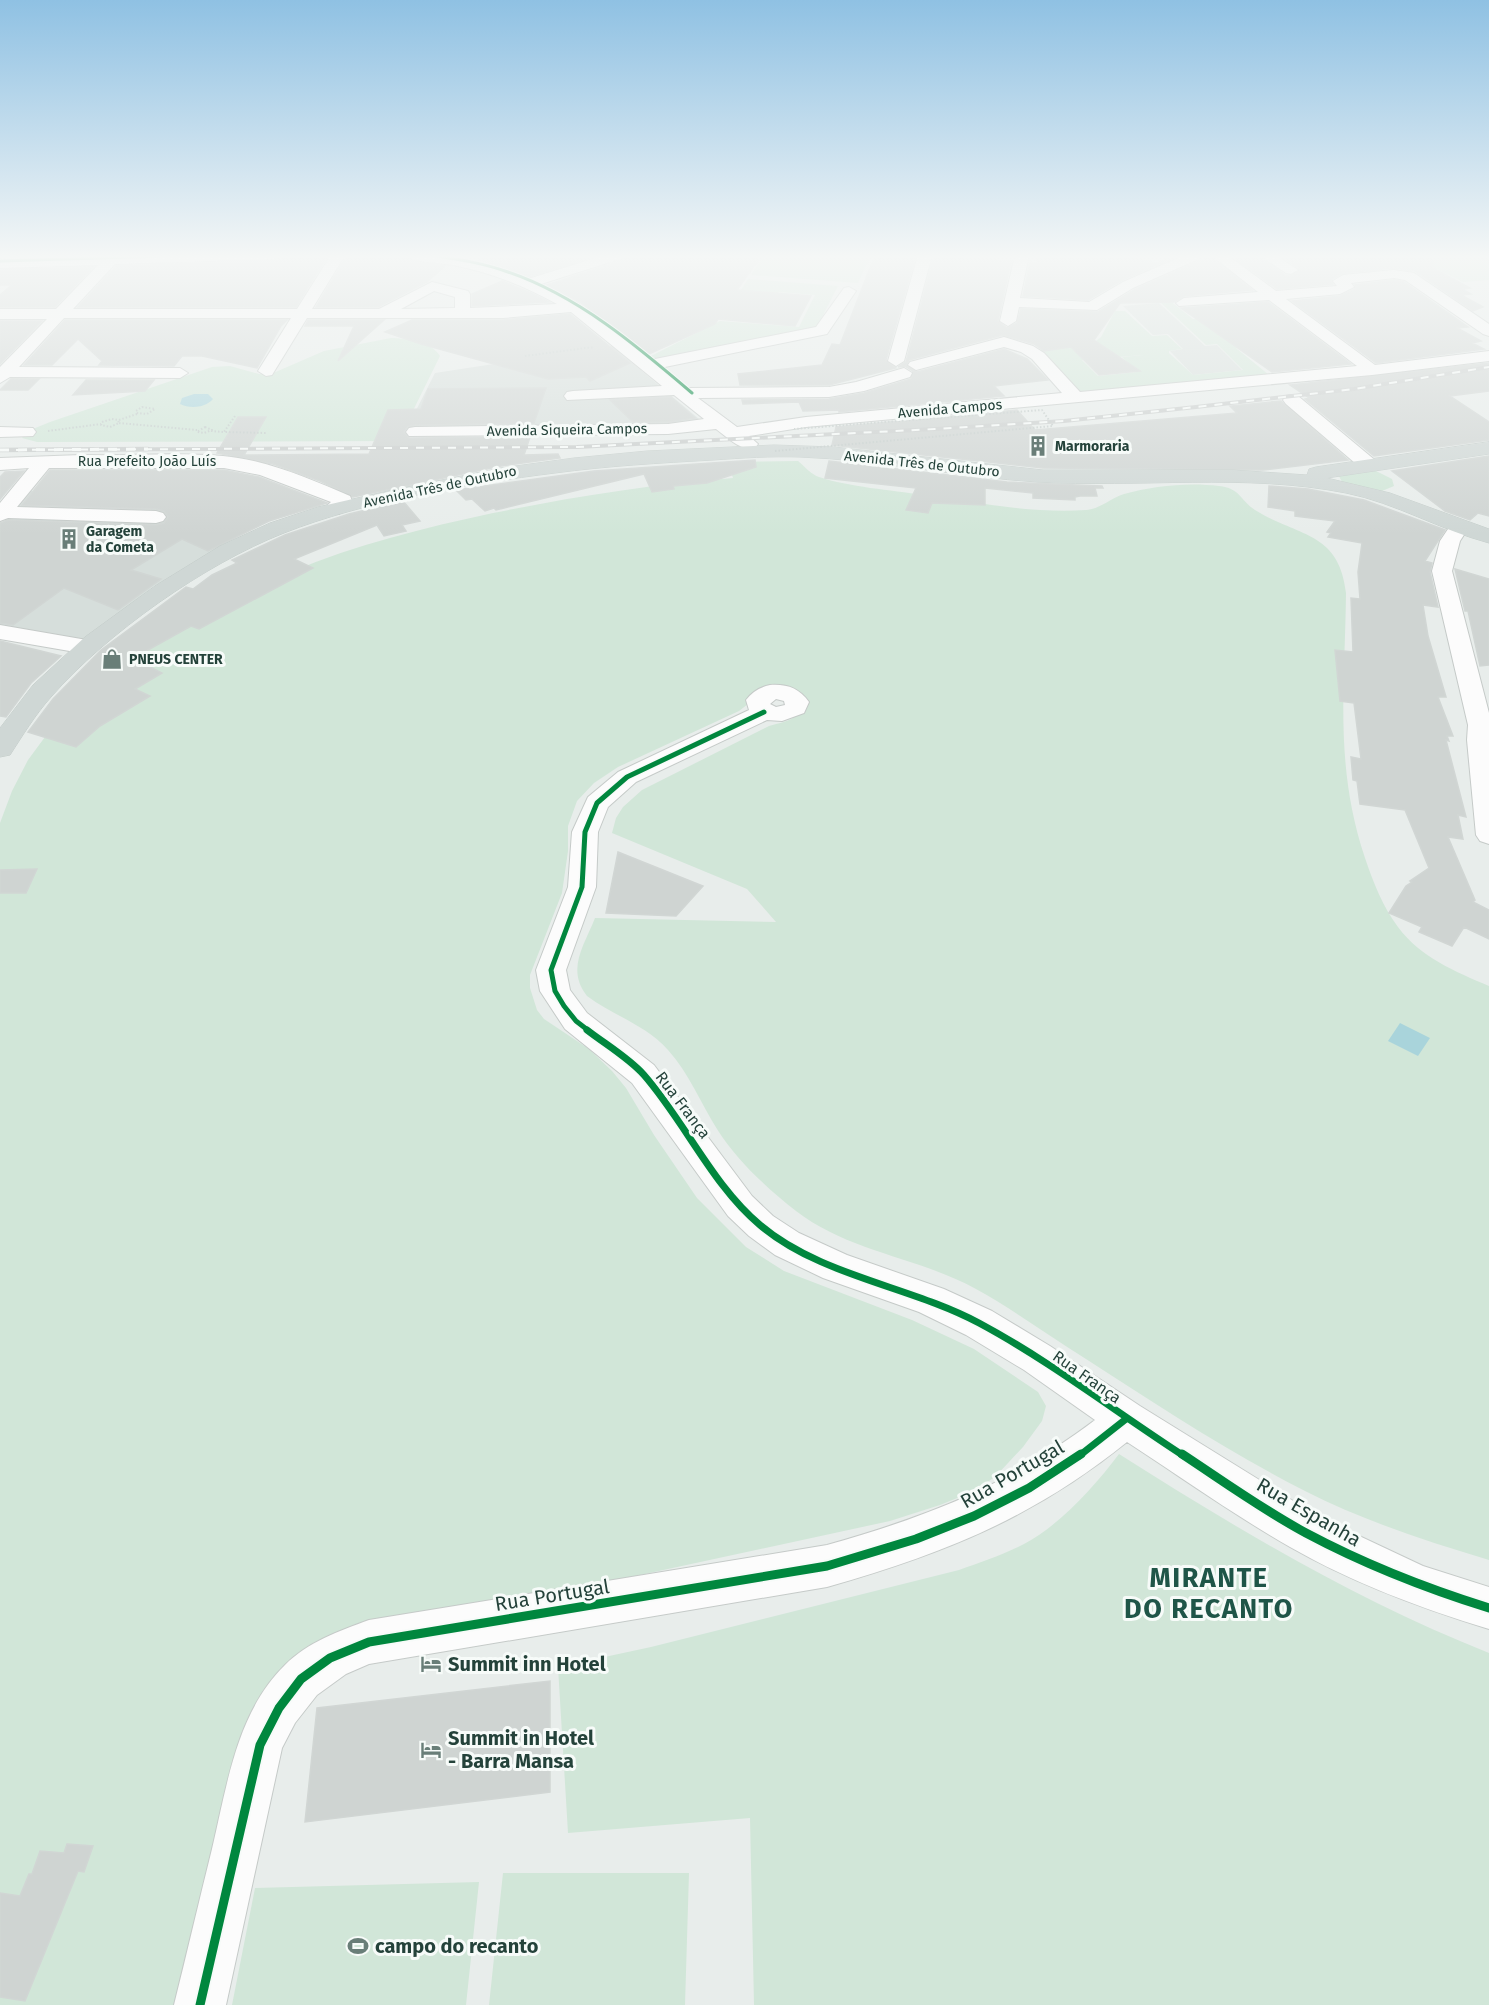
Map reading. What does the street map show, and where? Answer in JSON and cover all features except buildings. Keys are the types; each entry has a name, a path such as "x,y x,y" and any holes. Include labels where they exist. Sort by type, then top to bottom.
{"main road":[{"path":"1339,478 1369,465 1489,448"},
{"name":"Avenida Três de Outubro","path":"0,749 21,715 41,691 87,647 155,597 222,554 280,527 342,505 497,474 571,463 802,451 1047,477 1339,478 1458,527 1489,536"},
{"path":"1369,465 1398,481 1392,491 1376,494"}],"street":[{"path":"2,374 27,349"},
{"path":"266,370 279,349"},
{"path":"628,349 727,428 767,452"},
{"path":"650,365 730,349"},
{"path":"897,370 902,349"},
{"path":"573,396 682,391 814,393 844,390 897,370 979,349"},
{"path":"1025,349 1038,356 1076,398"},
{"path":"1343,349 1372,370"},
{"name":"Avenida Campos","path":"727,428 1076,398 1372,370 1489,356"},
{"path":"2,374 180,373"},
{"path":"1292,400 1369,465"},
{"name":"Avenida Siqueira Campos","path":"415,432 727,428"},
{"path":"0,432 27,432"},
{"path":"1,514 44,462"},
{"name":"Rua Prefeito João Luís","path":"0,464 224,462 264,470 301,482 342,505"},
{"path":"1,514 156,517"},
{"path":"1458,527 1450,541 1442,571 1484,733 1480,751 1489,835"},
{"path":"0,632 87,647"},
{"name":"Rua França","path":"764,712 627,777 610,789 597,803 585,832 582,886 550,970 555,992 576,1021 643,1074 723,1185 760,1226 813,1257 931,1300 979,1323 1037,1358 1126,1419"},
{"name":"Rua Espanha","path":"1126,1419 1304,1532 1366,1563 1422,1587 1489,1608"},
{"name":"Rua Portugal","path":"200,2005 260,1745 272,1719 290,1692 315,1666 330,1656 369,1642 827,1566 881,1552 944,1531 994,1509 1057,1472 1126,1419"}],"path":[{"path":"525,356 580,349"},
{"path":"101,424 108,427 139,414 151,413 154,409 140,408 136,411 139,414"},
{"path":"767,452 1053,426 1042,410 794,429"},
{"path":"224,432 235,416"},
{"path":"27,432 101,424 108,420 197,430 207,427 211,428 211,431"},
{"path":"197,430 202,433 211,431 266,433"}],"shaded area":[{"path":"595,349 615,349 705,424 406,430 435,373"},
{"path":"1221,349 1242,370 1193,375 1170,351"},
{"path":"31,491 222,499 171,525 225,547 154,586 83,641 0,625 0,526"}],"green space":[{"path":"337,349 433,349 436,351 440,356 398,441 37,442 22,438 28,431 50,422 212,367 230,366 259,374 271,374 324,351"},
{"path":"666,349 726,349 658,362 651,356"},
{"path":"1182,349 1169,351 1169,353 1193,375 1243,370 1222,349 1237,349 1269,375 1076,392 1037,350","holes":["1143,355 1122,357 1137,372 1098,376 1082,360"]},
{"path":"798,461 816,476 843,483 1025,509 1086,510 1101,506 1124,494 1159,487 1195,484 1226,487 1236,492 1255,510 1314,538 1335,558 1342,573 1346,593 1343,694 1345,758 1355,824 1368,867 1388,911 1407,938 1439,962 1489,986 1489,1560 1396,1530 1305,1491 1194,1428 976,1289 931,1269 838,1236 817,1225 774,1193 734,1152 717,1129 682,1069 659,1041 640,1027 587,996 581,986 577,967 582,948 595,918 776,922 747,889 612,833 616,818 623,807 642,790 769,726 796,716 807,701 802,693 791,688 748,704 739,711 618,767 594,783 577,801 568,826 568,851 562,893 530,975 530,988 537,1010 544,1019 589,1049 612,1071 626,1088 654,1135 697,1198 746,1247 784,1271 912,1320 974,1349 1038,1392 1046,1406 1042,1421 1023,1447 995,1477 972,1492 890,1521 543,1596 316,1652 181,2005 0,2005 0,823 12,791 28,760 56,722 133,657 291,572 316,562 391,538 493,513 613,492 733,478 728,462"},
{"path":"1374,470 1392,479 1394,486 1382,491 1342,482 1339,476"},
{"path":"1119,1454 1253,1536 1345,1587 1440,1633 1489,1653 1489,2005 754,2005 750,1818 568,1833 558,1667 651,1647 959,1570 1008,1552 1037,1536 1064,1516 1088,1492"},
{"path":"503,1873 689,1873 685,2005 489,2005"},
{"name":"campo do recanto","path":"479,1882 466,2005 232,2005 255,1888"}],"water":[{"path":"194,394 208,394 213,399 197,407 180,404 182,398"},
{"path":"1400,1023 1430,1038 1418,1056 1388,1041"}],"railway":[{"path":"148,449 0,450 577,447 935,429 1064,421 1196,407 1354,389 1489,367"}],"cycle path":[{"path":"639,349 692,393"},
{"path":"764,712 627,777 597,803 585,832 582,887 551,970 555,991 576,1021 643,1074 740,1206 761,1226 787,1244 836,1267 931,1300 979,1323 1037,1358 1126,1419 1304,1532 1366,1563 1422,1587 1489,1608"},
{"path":"200,2005 260,1745 269,1725 290,1692 301,1679 330,1658 369,1642 827,1566 857,1558 916,1539 1002,1503 1056,1472 1126,1419"}],"place":[{"name":"Marmoraria","path":"1038,446"},
{"name":"Garagem da Cometa","path":"69,539"},
{"name":"PNEUS CENTER","path":"112,659"},
{"name":"Summit inn Hotel","path":"431,1664"},
{"name":"Summit in Hotel - Barra Mansa","path":"431,1750"},
{"name":"campo do recanto","path":"358,1946"}],"district":[{"name":"MIRANTE DO RECANTO","path":"1209,1594"}]}
